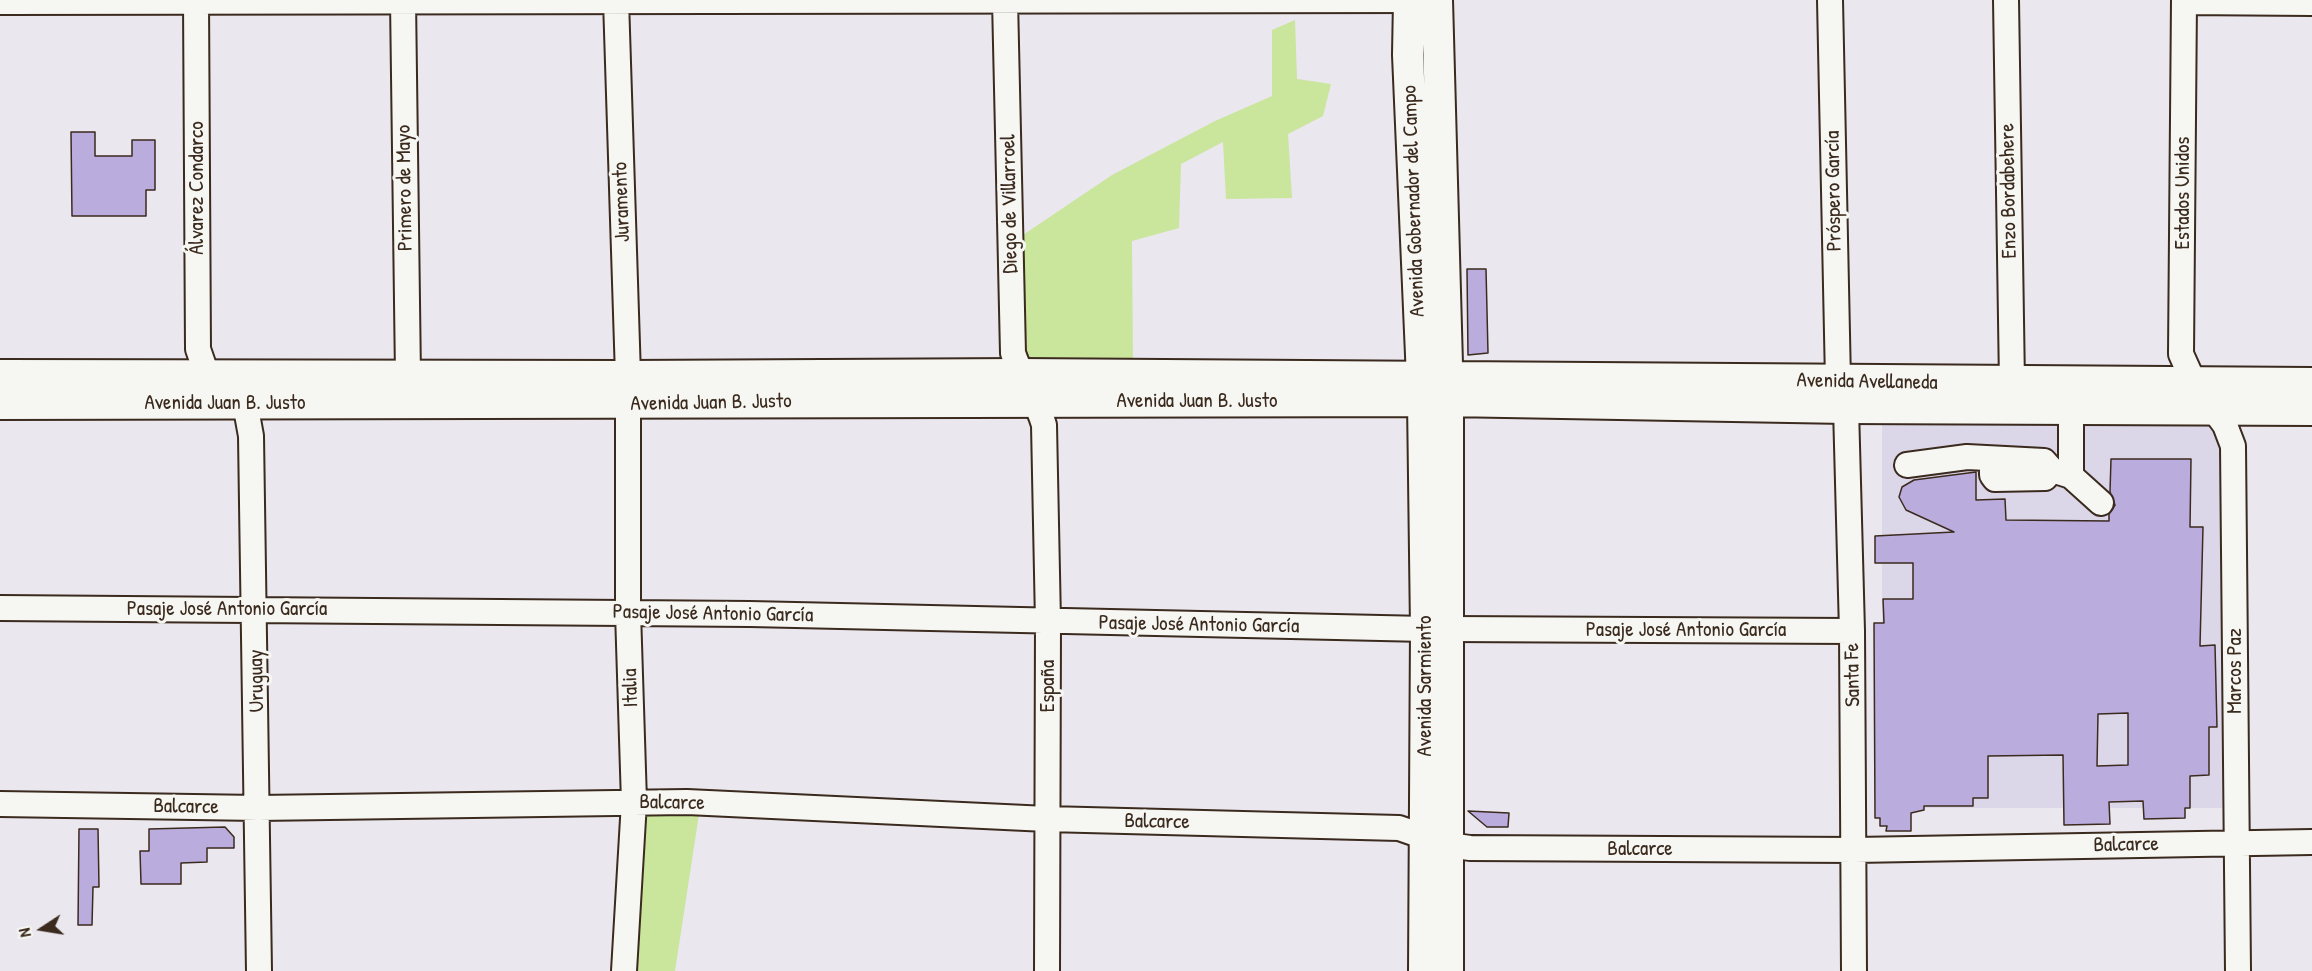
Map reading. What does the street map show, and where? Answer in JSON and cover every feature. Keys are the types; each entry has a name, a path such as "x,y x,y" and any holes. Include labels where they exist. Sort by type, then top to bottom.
{"main road":[{"name":"Avenida Gobernador del Campo","path":"1409,0 1408,55 1435,389"},
{"name":"Avenida Gobernador del Campo","path":"1435,389 1437,0"},
{"name":"Avenida Juan B. Justo","path":"0,404 245,403 1020,374 1435,389"},
{"name":"Avenida Juan B. Justo","path":"0,375 408,376 628,390 1038,401 1435,389"},
{"name":"Avenida Avellaneda","path":"1842,395 2012,383 2312,383"},
{"name":"Avenida Avellaneda","path":"1435,389 1842,395 2071,409 2312,410"},
{"name":"Avenida Sarmiento","path":"1424,971 1436,840 1435,389"},
{"name":"Avenida Sarmiento","path":"1436,840 1448,971"}],"street":[{"path":"0,2 1437,0"},
{"name":"Próspero García","path":"1830,0 1842,395"},
{"name":"Enzo Bordabehere","path":"2006,0 2012,383"},
{"name":"Álvarez Condarco","path":"196,1 198,349 207,375"},
{"name":"Primero de Mayo","path":"403,1 408,376"},
{"name":"Juramento","path":"616,1 628,390"},
{"name":"Diego de Villarroel","path":"1005,1 1013,353 1020,374 1038,401"},
{"path":"2184,1 2312,3"},
{"name":"Estados Unidos","path":"2184,1 2181,354 2194,383"},
{"path":"207,375 245,403"},
{"name":"Marcos Paz","path":"2194,383 2216,410 2225,425 2233,447 2238,971"},
{"name":"Italia","path":"624,971 634,802 628,612 628,390"},
{"name":"Santa Fe","path":"1842,395 1852,631 1854,971"},
{"name":"España","path":"1038,401 1044,425 1048,622 1047,971"},
{"name":"Uruguay","path":"245,403 251,436 259,971"},
{"path":"2062,473 2071,409"},
{"path":"1907,465 1967,457 1992,459 1992,474 1995,479 2045,478 2062,473"},
{"path":"2062,473 2101,503"},
{"name":"Pasaje José Antonio García","path":"0,608 628,612 1437,629 1852,631"},
{"name":"Balcarce","path":"0,804 258,808 687,802 1047,819 1399,828 1470,848 1855,850 2312,842"}],"shaded area":[{"path":"1882,424 2221,424 2222,808 1882,808"}],"green space":[{"path":"1295,20 1297,79 1331,84 1323,116 1288,134 1292,198 1226,199 1223,142 1181,164 1179,228 1132,241 1133,367 1028,367 1020,237 1112,175 1215,121 1272,96 1272,30"},
{"path":"645,810 699,814 675,971 631,971"}],"building":[{"path":"71,132 95,132 95,156 132,156 132,140 155,140 155,190 146,190 146,216 72,216"},
{"path":"1467,269 1486,269 1488,353 1468,355"},
{"path":"2111,459 2191,459 2190,527 2203,527 2200,646 2215,645 2217,727 2209,727 2209,775 2190,776 2190,808 2185,808 2185,818 2144,819 2143,801 2109,802 2110,824 2064,825 2063,755 1988,756 1988,798 1973,798 1973,806 1924,806 1924,810 1911,813 1911,831 1886,831 1887,826 1880,826 1880,818 1875,818 1874,623 1884,623 1883,599 1913,599 1913,563 1875,563 1875,536 1954,532 1906,510 1899,497 1902,487 1914,480 1976,472 1976,500 2005,499 2006,520 2109,521 2109,514 2115,505 2110,492","holes":["2128,713 2128,765 2097,766 2098,714"]},
{"path":"1468,811 1509,813 1508,827 1487,827"},
{"path":"225,827 234,837 234,848 207,848 207,862 181,863 181,884 141,884 140,851 149,851 149,829"},
{"path":"79,829 98,829 99,887 93,887 92,925 78,925"}]}
